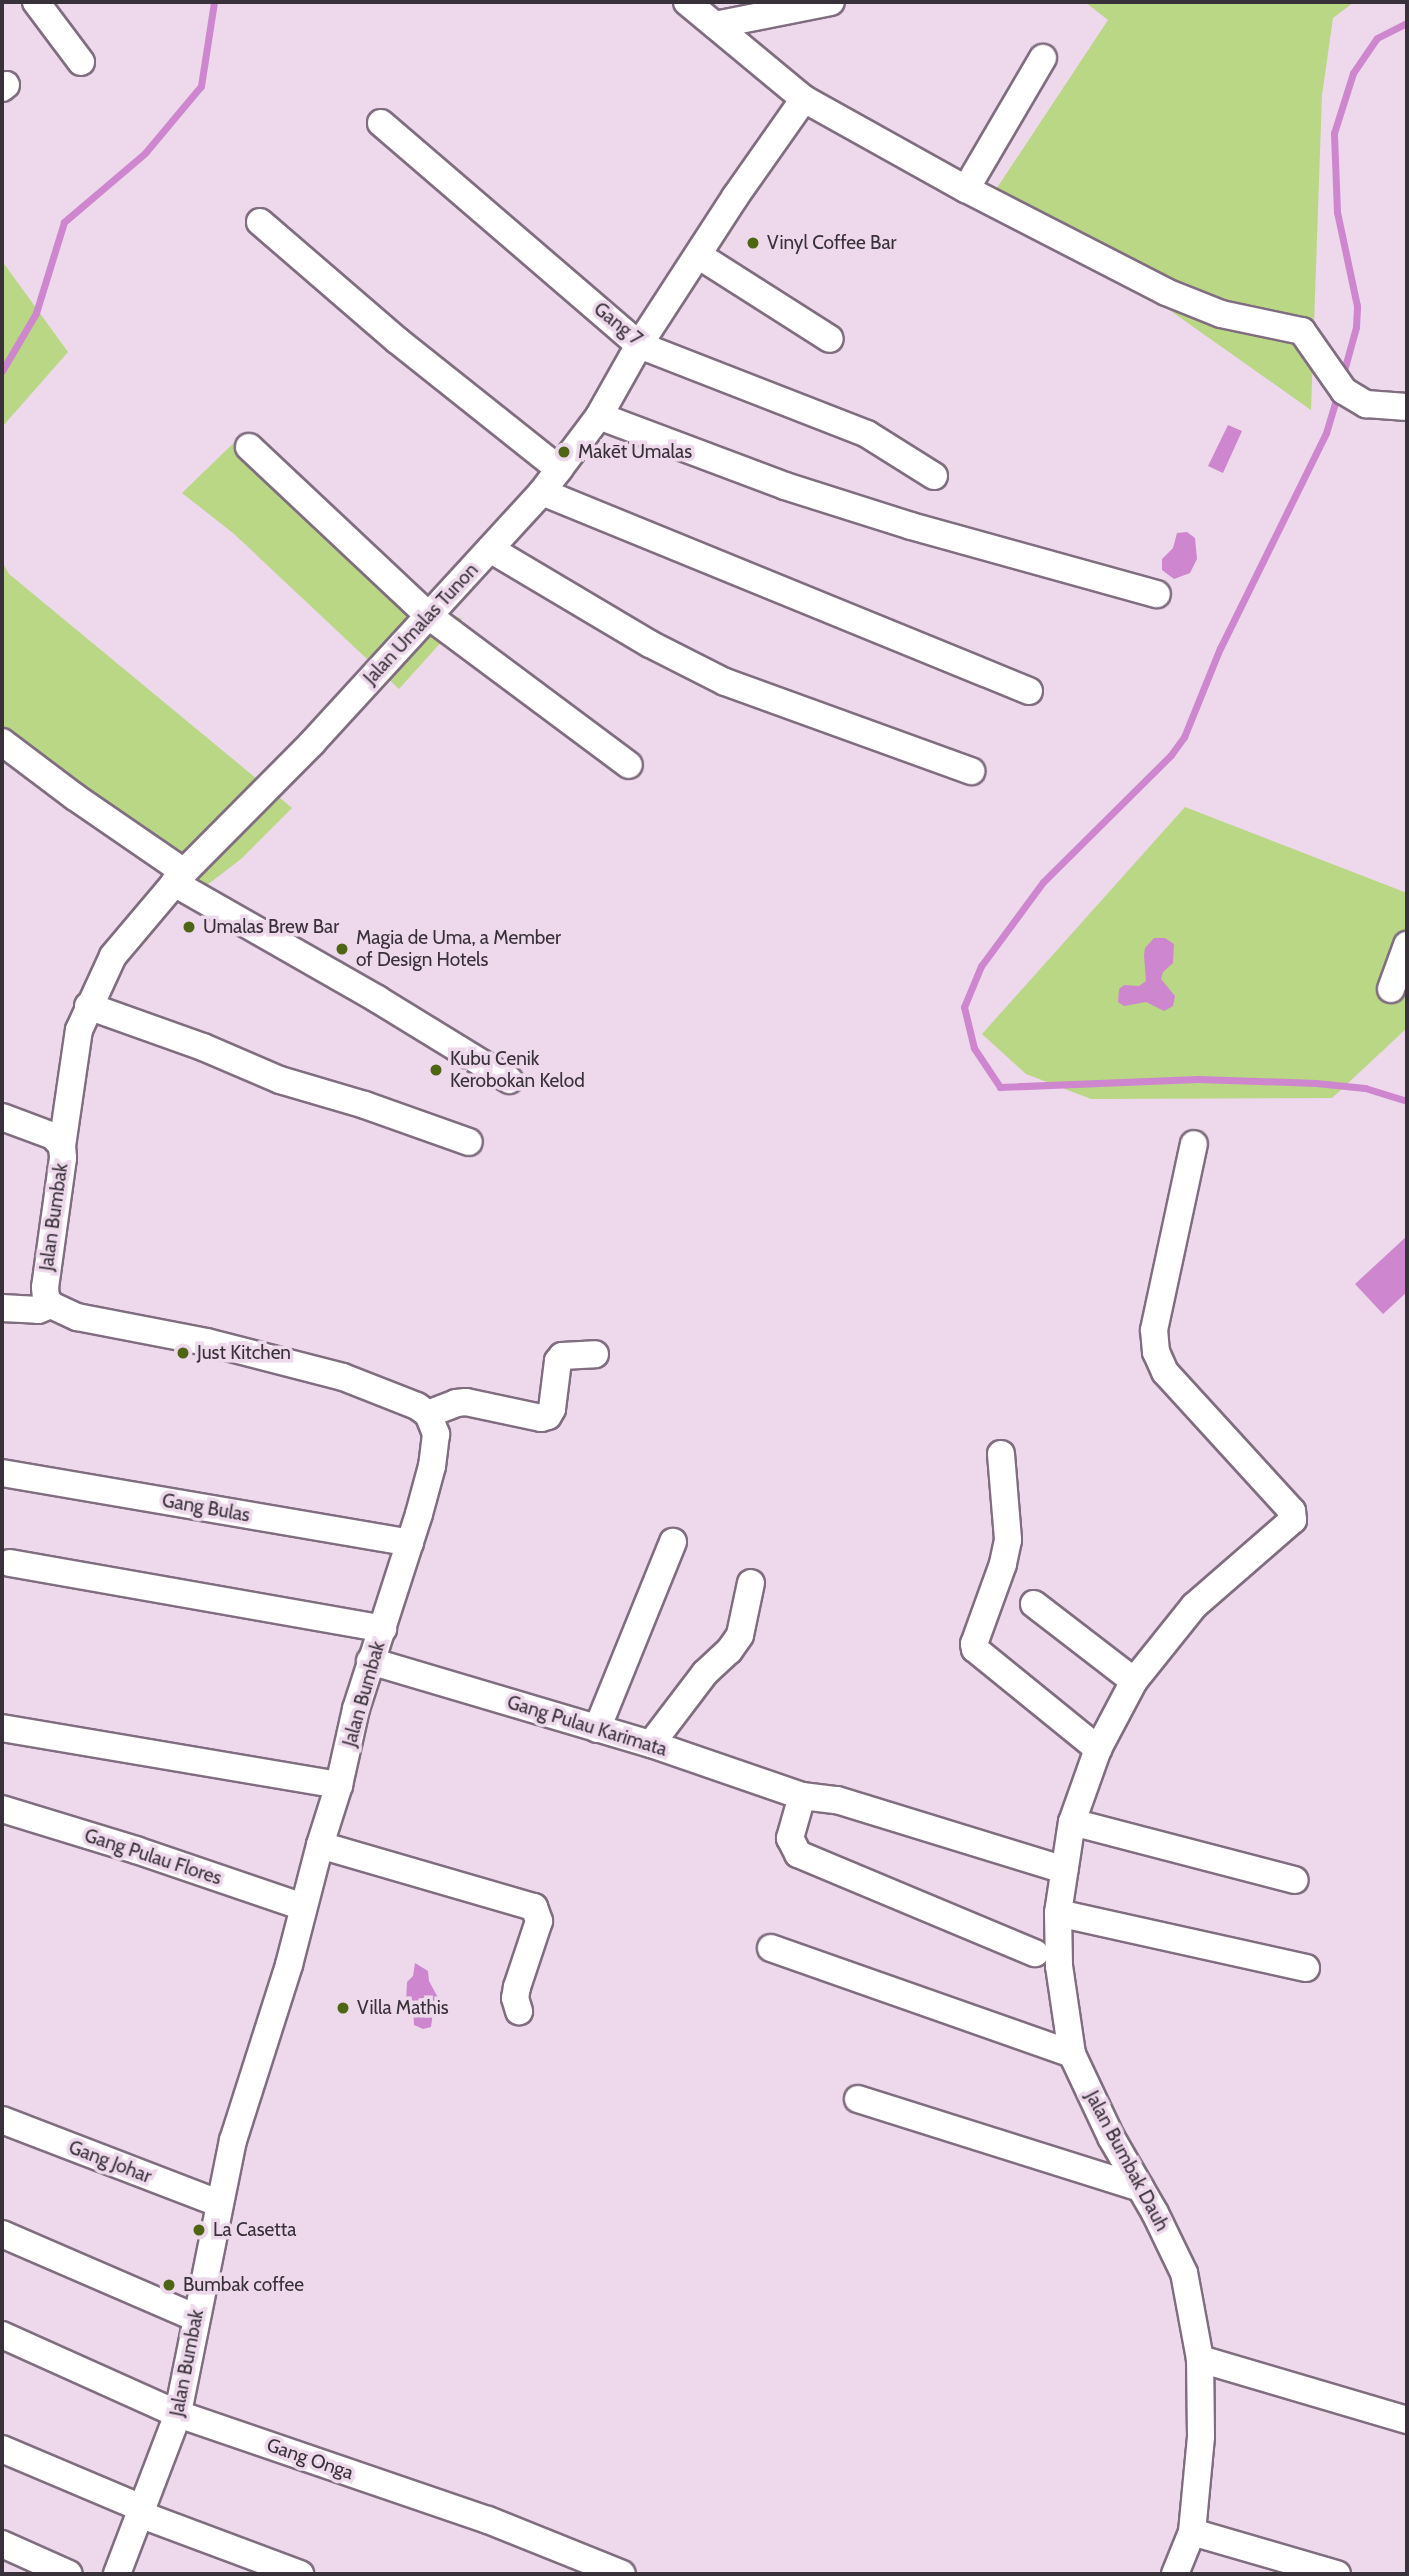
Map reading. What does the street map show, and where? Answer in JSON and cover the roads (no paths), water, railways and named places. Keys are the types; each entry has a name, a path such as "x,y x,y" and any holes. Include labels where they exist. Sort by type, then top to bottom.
{"street":[{"path":"36,2 81,62"},
{"path":"687,2 804,99 966,189 1166,292 1220,314 1302,331 1344,391 1366,404 1407,407"},
{"path":"715,25 831,2"},
{"path":"966,189 1043,58"},
{"name":"Jalan Umalas Tunon","path":"62,1146 79,1030 113,956 179,878 312,743 542,492 598,416 639,345 804,99"},
{"name":"Gang 7","path":"381,123 639,345 867,434 934,476"},
{"path":"260,222 398,341 559,469"},
{"path":"698,255 830,339"},
{"path":"598,416 798,490 911,526 1157,594"},
{"path":"248,447 429,616 629,765"},
{"path":"542,492 1029,691"},
{"path":"490,549 650,644 725,682 971,771"},
{"path":"2,742 179,878 509,1080"},
{"path":"1391,989 1407,945"},
{"path":"88,1006 203,1047 280,1080 365,1105 469,1142"},
{"name":"Jalan Bumbak","path":"2,1118 53,1136 62,1146 64,1158 45,1287 46,1298 51,1305"},
{"name":"Jalan Bumbak Dauh","path":"1175,2574 1192,2532 1202,2437 1200,2359 1184,2273 1111,2137 1072,2054 1059,1966 1058,1913 1072,1822 1098,1749 1134,1681 1194,1606 1293,1521 1292,1511 1165,1372 1156,1352 1154,1330 1194,1144"},
{"path":"2,1308 38,1310 51,1305 78,1317 206,1342 343,1377 404,1398 428,1414 466,1402 541,1418 548,1416 552,1409 558,1361 562,1356 595,1354"},
{"name":"Jalan Bumbak","path":"117,2574 143,2512 178,2414 218,2203 233,2140 289,1965 320,1845 339,1785 356,1709 410,1542 436,1446 435,1425 428,1414"},
{"path":"1001,1454 1008,1540 1003,1563 974,1644 975,1649 1098,1749"},
{"name":"Gang Bulas","path":"2,1473 410,1542"},
{"path":"597,1729 673,1542"},
{"path":"10,1563 383,1629"},
{"path":"651,1744 705,1674 729,1651 740,1635 751,1583"},
{"path":"1034,1604 1134,1681"},
{"name":"Gang Pulau Karimata","path":"370,1661 651,1744 802,1796 837,1800 1064,1870"},
{"path":"2,1728 339,1785"},
{"path":"802,1796 790,1838 798,1854 1035,1954"},
{"name":"Gang Pulau Flores","path":"2,1809 136,1850 303,1907"},
{"path":"1072,1822 1295,1880"},
{"path":"320,1845 534,1908 539,1921 516,1994 519,2011"},
{"path":"1058,1913 1306,1968"},
{"path":"771,1948 1072,2054"},
{"path":"858,2099 1140,2188"},
{"name":"Gang Johar","path":"2,2120 218,2203"},
{"path":"2,2234 197,2318"},
{"name":"Gang Onga","path":"2,2335 178,2414 488,2520 622,2574"},
{"path":"1200,2359 1407,2420"},
{"path":"2,2449 143,2512 300,2574"},
{"path":"1192,2532 1337,2574"},
{"path":"2,2544 69,2574"}],"waterway":[{"path":"2,371 36,313 64,222 145,153 201,86 214,2"},
{"path":"1342,378 1356,327 1357,306 1337,212 1334,133 1353,73 1377,38 1407,23"},
{"path":"1338,393 1326,433 1220,648 1184,737 1171,755 1043,882 981,966 964,1007 974,1048 1000,1087 1198,1079 1316,1083 1365,1088 1407,1101"}],"place":[{"name":"Vinyl Coffee Bar","path":"753,243"},
{"name":"Makēt Umalas","path":"564,452"},
{"name":"Umalas Brew Bar","path":"189,927"},
{"name":"Magia de Uma, a Member of Design Hotels","path":"342,949"},
{"name":"Kubu Cenik Kerobokan Kelod","path":"436,1070"},
{"name":"Just Kitchen","path":"183,1353"},
{"name":"Villa Mathis","path":"343,2008"},
{"name":"La Casetta","path":"199,2230"},
{"name":"Bumbak coffee","path":"169,2285"}]}
